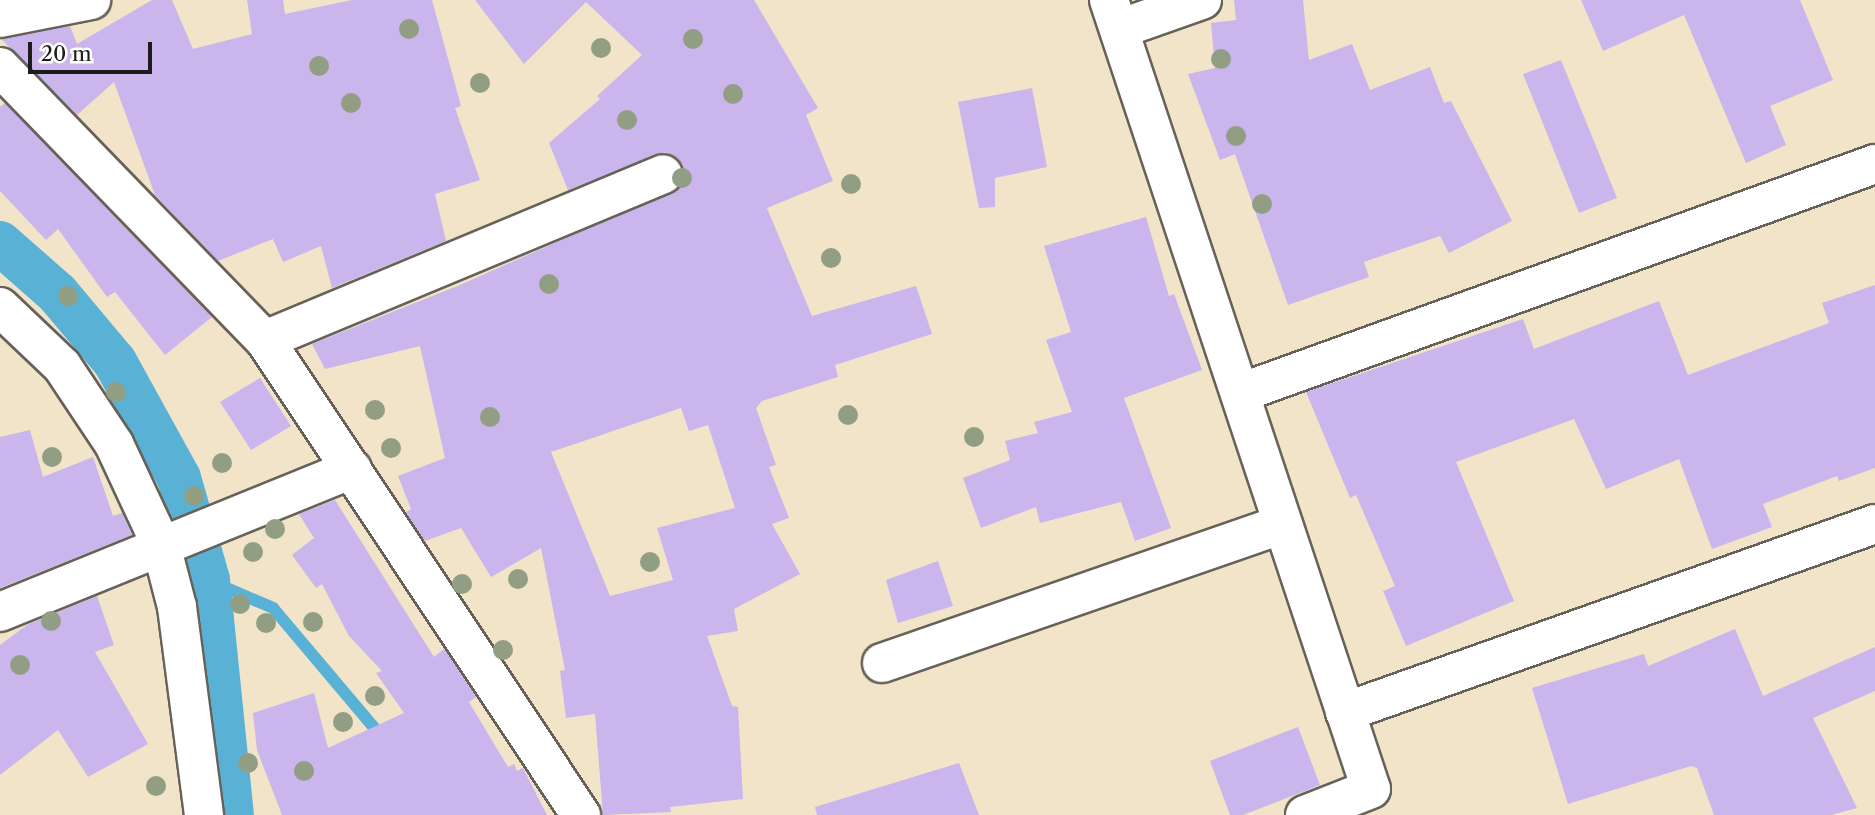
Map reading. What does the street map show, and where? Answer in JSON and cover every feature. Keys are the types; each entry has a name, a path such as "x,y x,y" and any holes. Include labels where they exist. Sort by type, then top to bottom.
{"street":[{"path":"0,18 91,0"},
{"path":"1202,0 1114,15 1371,789 1305,815"},
{"path":"0,66 265,341 581,815"},
{"path":"1240,393 1875,164"},
{"path":"265,341 663,174"},
{"path":"0,307 62,366 114,444 161,544 177,607 204,815"},
{"path":"0,612 161,544 352,469"},
{"path":"882,663 1283,524"},
{"path":"1345,712 1875,524"}],"building":[{"path":"152,0 172,0 193,49 252,34 247,0 283,0 285,14 352,0 432,0 461,106 455,108 480,180 435,194 446,241 332,288 321,246 283,262 273,239 218,261 155,195 114,82 77,115 1,39 70,26 77,44"},
{"path":"475,0 754,0 818,108 806,115 833,181 767,208 812,316 916,286 932,334 835,365 838,377 762,401 756,408 776,465 769,467 789,518 772,524 800,574 734,609 738,631 707,636 732,706 738,707 743,799 670,807 671,812 603,815 595,714 566,718 560,671 565,670 541,548 491,577 461,528 425,541 406,512 411,509 398,476 445,458 420,346 325,369 312,344 460,285 681,187 683,165 665,152 568,190 549,143 600,99 597,96 642,55 586,2 524,64","holes":["681,408 689,431 708,425 735,508 657,528 673,580 610,596 551,452"]},
{"path":"1234,0 1303,0 1309,60 1352,44 1370,90 1430,67 1444,103 1451,101 1512,221 1449,253 1440,236 1364,262 1369,277 1288,305 1235,154 1220,160 1188,74 1215,68 1211,23 1236,20"},
{"path":"1581,0 1800,0 1833,80 1770,106 1786,145 1746,163 1684,15 1603,51"},
{"path":"1561,60 1617,198 1579,213 1523,74"},
{"path":"1032,88 1047,167 995,178 995,207 979,208 958,102"},
{"path":"5,103 212,317 165,355 115,292 107,297 58,229 46,240 0,191 0,107"},
{"path":"1146,217 1169,296 1174,294 1202,370 1124,398 1171,528 1135,541 1121,502 1040,523 1036,507 981,528 963,478 1010,460 1005,441 1038,433 1034,422 1072,412 1046,340 1071,332 1044,246"},
{"path":"1875,285 1875,468 1839,481 1837,476 1763,504 1772,527 1712,549 1679,459 1606,489 1574,419 1456,462 1514,601 1406,646 1383,591 1395,586 1356,495 1350,498 1306,392 1523,319 1534,349 1659,301 1688,375 1829,323 1822,303"},
{"path":"260,378 291,426 251,450 220,402"},
{"path":"30,430 43,477 93,457 113,516 122,513 132,535 0,588 0,437"},
{"path":"335,500 434,657 444,649 447,653 476,697 469,702 508,767 514,764 517,771 523,768 547,815 282,815 257,750 253,713 314,693 328,748 404,713 376,673 382,671 349,636 322,584 316,588 292,555 314,538 299,514"},
{"path":"938,561 953,606 898,623 886,580"},
{"path":"97,596 114,645 95,652 148,744 88,777 58,730 0,775 0,645 27,625"},
{"path":"1735,629 1763,696 1875,647 1875,691 1813,718 1857,808 1831,815 1714,815 1697,768 1691,766 1568,804 1532,688 1644,654 1648,666"},
{"path":"1298,727 1320,785 1243,815 1230,815 1210,761"},
{"path":"959,763 979,815 817,815 815,807"}],"waterway":[{"path":"0,243 57,293 115,362 179,478 208,580 232,815"},
{"path":"208,580 273,608 383,738"}]}
